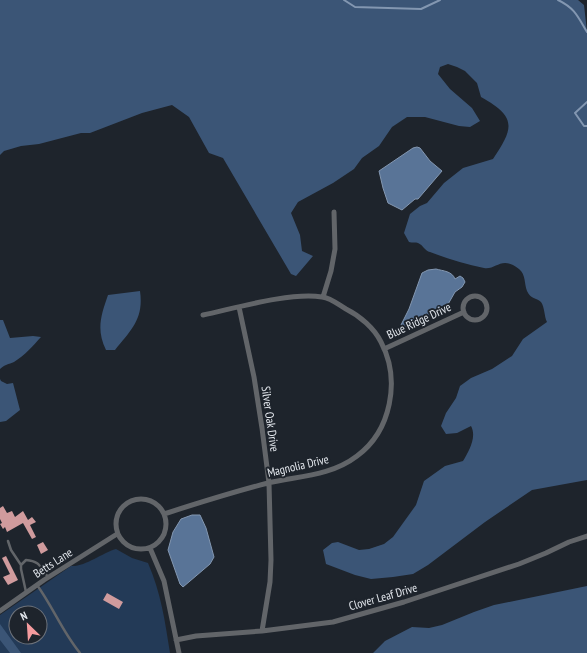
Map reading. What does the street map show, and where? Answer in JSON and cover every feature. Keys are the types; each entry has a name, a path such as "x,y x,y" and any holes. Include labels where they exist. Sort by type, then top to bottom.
{"street":[{"path":"323,297 331,271 335,249 334,212"},
{"name":"Magnolia Drive","path":"164,514 218,496 269,483 326,472 343,466 358,456 370,444 382,428 388,409 392,386 389,364 381,342 370,327 353,313 323,297 299,296 203,315"},
{"name":"Blue Ridge Drive","path":"469,297 481,297 486,303 487,307 485,315 478,320 471,320 467,318 464,312 464,303 469,297"},
{"name":"Silver Oak Drive","path":"238,307 254,378 269,483 271,560 270,582 262,631"},
{"name":"Blue Ridge Drive","path":"384,349 464,312"},
{"path":"144,499 151,501 157,505 164,514 166,524 165,532 162,538 150,548 143,550 128,546 122,541 118,534 116,520 118,513 123,506 129,502 144,499"},
{"name":"Betts Lane","path":"0,611 49,577 118,534"},
{"name":"Clover Leaf Drive","path":"176,640 196,636 262,631 333,622 404,602 518,564 569,542 587,536"},
{"path":"150,548 164,581 179,653"}],"lane":[{"path":"8,541 11,550 21,565 22,578 26,593"},
{"path":"21,565 26,560 33,560 40,565 49,577"},
{"path":"37,585 49,602 70,640 80,653"}],"shaded area":[{"path":"0,0 578,0 584,5 587,32 587,480 532,490 485,522 428,565 413,574 371,579 355,575 326,564 323,550 332,543 338,542 359,550 369,549 384,544 393,537 416,505 424,481 445,466 463,461 473,439 473,430 471,426 457,433 446,434 441,426 446,413 456,398 460,386 471,378 492,369 512,356 523,339 547,322 541,302 529,294 523,274 513,265 503,263 484,268 457,261 428,251 418,243 409,242 404,233 410,214 420,206 427,203 444,183 463,168 493,159 505,139 508,131 506,117 493,104 481,97 477,83 465,71 448,64 440,67 438,74 450,89 472,108 480,121 470,127 459,126 425,117 407,117 392,127 379,146 362,158 354,169 333,183 298,202 291,213 300,235 302,251 313,256 296,276 291,274 223,158 209,153 189,117 172,105 142,113 90,133 81,133 39,144 21,146 4,151 0,155"},
{"path":"413,148 420,148 430,161 442,171 418,199 415,199 402,210 388,203 379,171"},
{"path":"436,269 452,274 455,279 460,276 465,282 462,287 455,292 447,306 421,321 403,327 401,325 409,309 422,273 428,270"},
{"path":"140,291 140,309 135,324 115,350 106,350 100,329 103,309 108,295"},
{"path":"0,320 3,320 10,338 33,336 41,337 22,356 0,369"},
{"path":"0,379 7,384 13,383 20,410 6,421 0,422"},
{"path":"192,515 200,515 206,528 214,557 210,564 183,587 180,584 168,550 173,532 181,519"},
{"path":"116,549 132,558 148,563 159,596 170,653 0,653 0,615 8,609 8,645 48,645 48,605 14,605 71,566 88,562"},
{"path":"587,586 587,653 373,653 385,641 412,627 429,628 442,625 494,605"},
{"path":"0,624 8,635 8,645 15,645 21,653 10,653 0,640"}],"building":[{"path":"3,506 7,513 12,511 15,517 23,511 28,520 32,517 36,522 30,525 36,537 32,539 23,523 7,532 5,527 3,529 0,524 2,523 0,519 0,508"},
{"path":"43,542 48,550 41,554 37,545"},
{"path":"6,556 18,580 8,585 3,577 10,574 2,558"},
{"path":"107,593 123,602 119,609 103,600"}],"waterway":[{"path":"344,0 355,7 421,9 440,0"},
{"path":"558,0 572,10 587,32"},
{"path":"587,102 575,113 584,126 587,126"}]}
